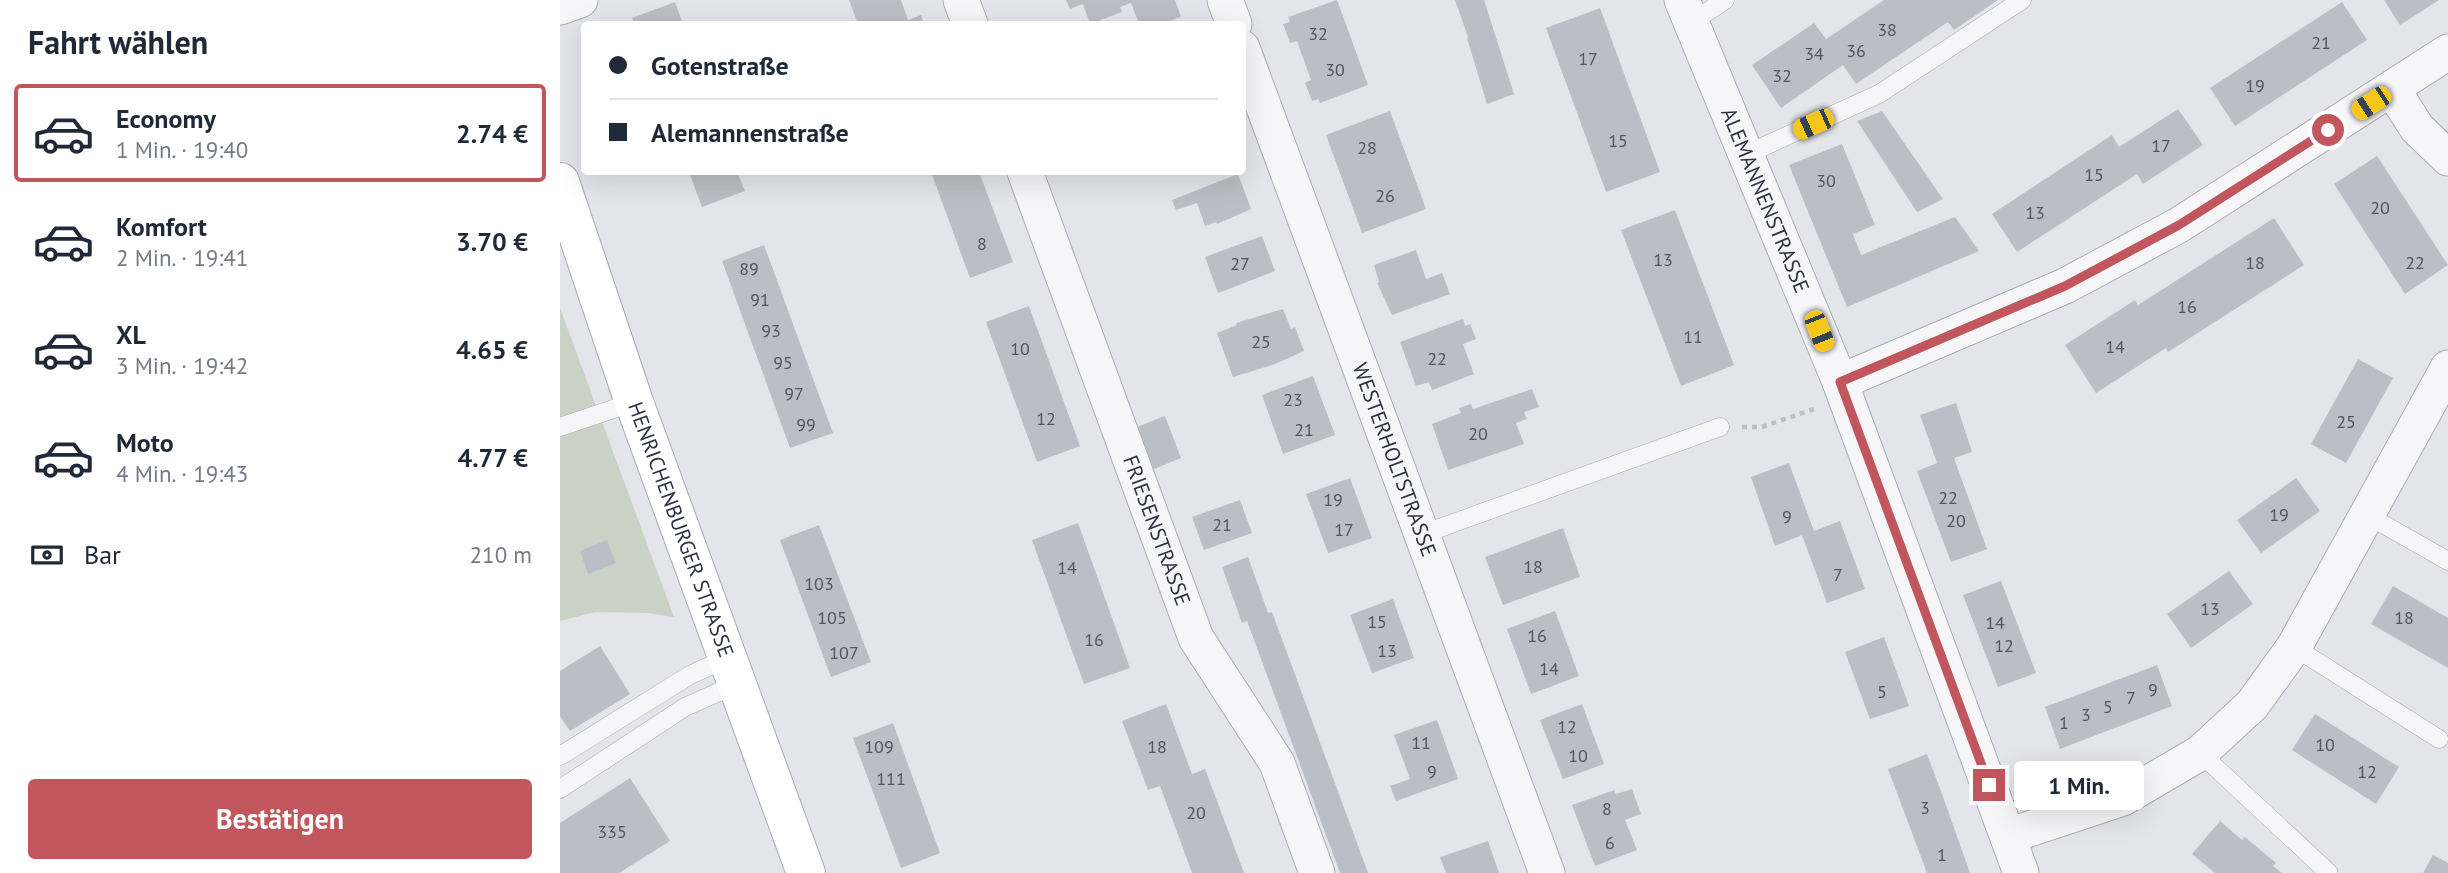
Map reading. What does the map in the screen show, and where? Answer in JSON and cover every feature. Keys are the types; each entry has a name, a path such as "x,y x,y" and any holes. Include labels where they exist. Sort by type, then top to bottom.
{"main road":[{"name":"HENRICHENBURGER STRASSE","path":"560,182 634,402 806,873"}],"street":[{"path":"560,8 580,0"},
{"path":"961,0 969,21"},
{"path":"1225,0 1233,21"},
{"name":"ALEMANNENSTRASSE","path":"1687,11 1843,390 2021,873"},
{"path":"1843,390 2065,286 2179,225 2448,52"},
{"name":"WESTERHOLTSTRASSE","path":"1246,59 1547,873"},
{"path":"2392,89 2417,128 2448,158"},
{"name":"FRIESENSTRASSE","path":"1025,175 1196,638 1277,763 1317,873"},
{"path":"2008,836 2123,797 2200,753 2252,705 2294,647 2445,380"}],"lane":[{"path":"1687,11 1725,0"},
{"path":"1747,154 1879,94 2022,0"},
{"path":"560,427 634,402"},
{"path":"1423,534 1720,427"},
{"path":"2367,515 2448,561"},
{"path":"2294,647 2439,739"},
{"path":"560,756 691,675 732,671"},
{"path":"560,789 685,707 732,671"},
{"path":"2200,753 2329,873"}],"path":[{"path":"1720,427 1762,427 1843,390"}],"green space":[{"path":"560,308 674,617 647,613 595,612 560,621"}],"building":[{"path":"849,0 901,0 908,20 921,15 923,21 857,21"},
{"path":"1066,0 1175,0 1181,17 1170,21 1138,21 1131,3 1120,7 1122,12 1098,21 1089,21 1083,4 1070,9"},
{"path":"1337,0 1368,85 1320,103 1318,99 1312,101 1305,83 1311,80 1297,41 1290,43 1283,24 1290,22 1288,17"},
{"path":"1455,0 1484,0 1514,94 1487,104"},
{"path":"1884,0 1998,0 1954,30 1948,22 1856,84 1843,65 1781,108 1752,65 1814,23 1826,39"},
{"path":"2384,0 2439,0 2400,25"},
{"path":"675,2 682,21 634,21 632,18"},
{"path":"2342,2 2367,40 2235,126 2210,88"},
{"path":"1600,8 1660,172 1606,192 1546,28"},
{"path":"2178,109 2203,145 2143,184 2137,174 2017,252 1992,214 2112,135 2119,147"},
{"path":"1390,111 1426,209 1362,233 1326,135"},
{"path":"1882,111 1943,199 1917,212 1857,121"},
{"path":"1842,144 1875,225 1853,234 1861,255 1955,217 1979,251 1847,307 1789,165"},
{"path":"2377,156 2448,265 2405,294 2334,184"},
{"path":"690,175 738,175 745,191 702,207"},
{"path":"932,175 980,175 1013,262 970,278"},
{"path":"1238,175 1251,209 1217,224 1216,222 1205,226 1197,203 1176,210 1172,200"},
{"path":"1675,210 1734,365 1681,386 1621,230"},
{"path":"2274,218 2304,265 2168,352 2166,348 2096,393 2065,345 2135,300 2138,305"},
{"path":"1262,236 1275,271 1218,293 1205,257"},
{"path":"764,245 833,433 790,448 722,261"},
{"path":"1416,250 1426,279 1442,273 1450,294 1392,315 1377,283 1379,282 1374,265"},
{"path":"1029,306 1080,446 1037,462 986,322"},
{"path":"1283,309 1291,329 1295,327 1304,351 1275,364 1233,377 1217,333 1237,325 1236,323"},
{"path":"1463,319 1465,326 1470,324 1476,339 1463,344 1474,374 1432,390 1429,382 1416,386 1400,342"},
{"path":"2358,359 2393,378 2346,463 2311,444"},
{"path":"1313,376 1335,435 1283,454 1262,395"},
{"path":"1532,389 1539,407 1524,412 1527,419 1516,423 1524,444 1448,470 1432,424 1461,413 1459,408 1471,404 1473,409"},
{"path":"1956,403 1972,452 1954,458 1987,549 1951,562 1917,471 1937,463 1920,415"},
{"path":"1165,416 1181,458 1154,469 1137,427"},
{"path":"1789,463 1814,531 1840,521 1865,589 1827,603 1802,535 1775,546 1751,477"},
{"path":"1350,478 1372,538 1328,553 1306,494"},
{"path":"2296,478 2320,511 2261,553 2237,520"},
{"path":"1240,500 1252,533 1204,550 1192,517"},
{"path":"1078,523 1130,668 1084,684 1032,540"},
{"path":"819,525 871,662 831,677 780,540"},
{"path":"1563,528 1580,577 1503,605 1485,557"},
{"path":"607,540 616,563 588,574 580,551"},
{"path":"1248,557 1268,613 1272,612 1368,873 1340,873 1247,621 1242,623 1222,567"},
{"path":"2229,571 2253,604 2191,648 2167,614"},
{"path":"2001,581 2036,673 1998,687 1963,595"},
{"path":"2393,586 2448,618 2448,668 2371,624"},
{"path":"1393,599 1414,658 1372,673 1350,615"},
{"path":"1555,611 1579,676 1531,694 1507,629"},
{"path":"1884,637 1909,706 1870,719 1845,652"},
{"path":"600,646 630,694 570,731 560,716 560,671"},
{"path":"2157,665 2172,706 2060,749 2045,707"},
{"path":"1166,704 1192,774 1205,769 1244,873 1192,873 1160,786 1148,790 1122,721"},
{"path":"1582,704 1604,764 1563,779 1540,720"},
{"path":"2315,714 2399,767 2376,804 2292,750"},
{"path":"1437,720 1458,779 1396,801 1390,786 1410,779 1394,735"},
{"path":"893,723 940,853 901,868 853,738"},
{"path":"1927,754 1970,873 1927,873 1888,769"},
{"path":"630,778 670,841 619,873 560,873 560,823"},
{"path":"1632,789 1641,814 1625,820 1637,850 1595,866 1572,805 1614,790 1616,794"},
{"path":"2220,821 2242,840 2245,837 2276,863 2273,866 2282,873 2215,873 2192,854"},
{"path":"1488,841 1499,873 1446,873 1440,857"},
{"path":"2433,855 2448,863 2448,873 2423,873"}],"route":[{"path":"1989,785 1840,382 2065,286 2179,225 2328,130"}]}
